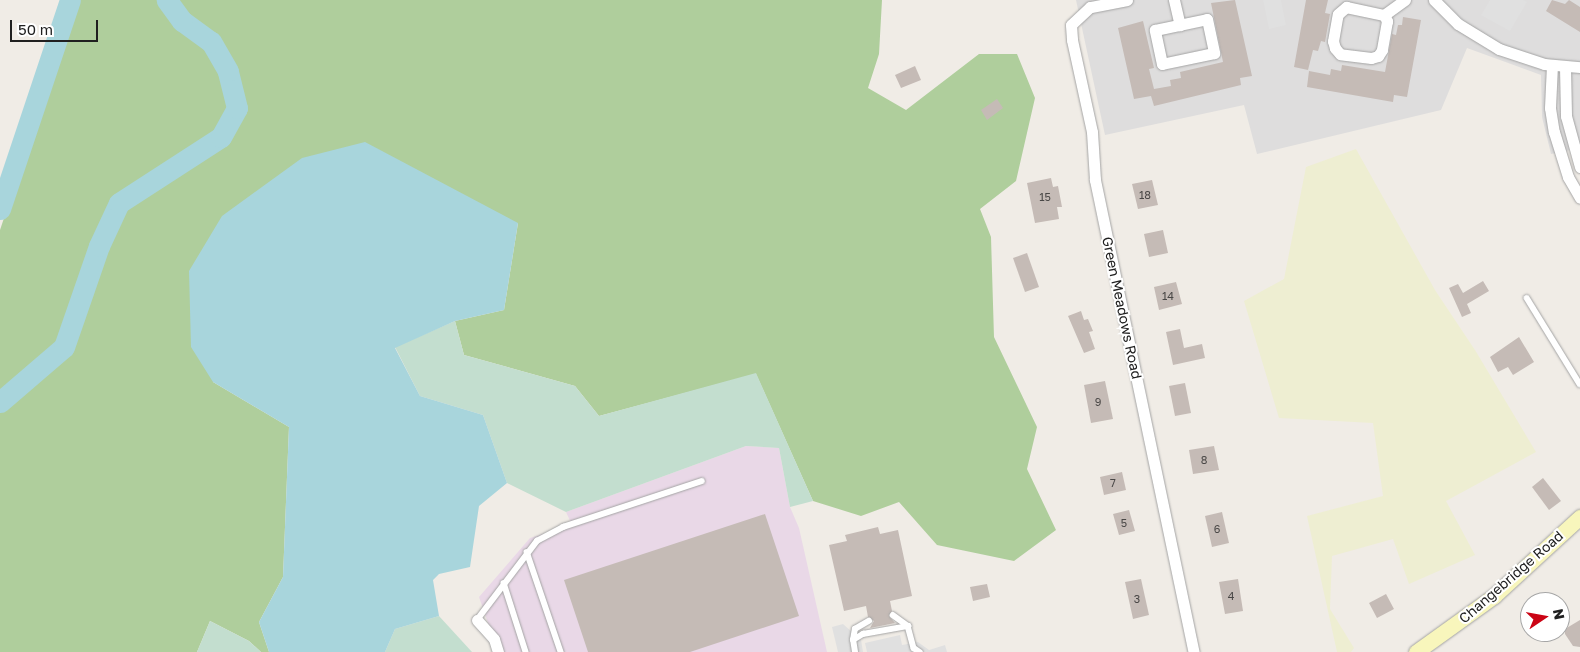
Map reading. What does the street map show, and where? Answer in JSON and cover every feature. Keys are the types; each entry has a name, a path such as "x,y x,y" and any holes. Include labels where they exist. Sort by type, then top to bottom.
{"main road":[{"name":"Changebridge Road","path":"1416,652 1494,596 1580,517"}],"street":[{"name":"Green Meadows Road","path":"1127,0 1090,7 1071,25 1072,40 1092,132 1095,180 1194,652"},
{"path":"1174,0 1180,25"},
{"path":"1384,15 1387,21 1384,40 1378,56 1371,58 1340,54 1334,48 1333,41 1338,14 1342,9 1346,7 1384,15 1404,0"},
{"path":"1434,0 1458,24 1499,49 1521,58 1552,65 1580,68"},
{"path":"1207,20 1214,54 1162,64 1155,30 1180,25 1207,20"},
{"path":"1552,65 1550,108 1554,132 1568,177 1580,198"},
{"path":"1565,67 1566,116 1580,167"},
{"path":"477,620 494,639 498,652"}],"lane":[{"path":"1528,298 1580,384"},
{"path":"477,620 537,541 563,527 702,481"},
{"path":"528,552 561,652"},
{"path":"504,583 526,652"},
{"path":"893,615 908,626 917,650"},
{"path":"855,652 853,640 855,629 869,621"},
{"path":"853,640 863,634 908,626"}],"shaded area":[{"path":"1076,0 1580,0 1580,148 1551,154 1542,117 1541,75 1467,48 1441,110 1257,154 1244,105 1105,135"},
{"path":"1263,0 1281,0 1286,25 1269,29"},
{"path":"1490,0 1522,0 1527,2 1510,31 1481,15"},
{"path":"746,446 779,448 790,507 799,528 827,652 498,652 479,597 530,538 572,525 566,512"},
{"path":"843,624 861,640 863,652 838,652 832,627"},
{"path":"900,635 902,645 918,642 929,650 945,645 947,652 867,652 865,643"}],"green space":[{"path":"77,0 882,0 879,54 868,88 906,110 979,54 1017,54 1035,98 1016,181 980,209 991,237 994,337 1037,427 1027,469 1056,530 1014,561 937,545 899,502 861,516 813,501 756,374 599,416 575,386 464,355 455,321 504,310 518,223 213,382 289,427 283,577 259,622 269,652 261,652 249,641 210,621 197,652 0,652 0,230"},
{"path":"1356,149 1435,290 1475,350 1536,452 1446,501 1475,555 1409,584 1393,539 1332,556 1330,609 1354,648 1351,652 1337,652 1307,516 1383,496 1373,423 1279,418 1244,301 1284,279 1306,167"},
{"path":"455,321 464,355 575,386 599,416 756,373 813,501 790,507 779,448 746,446 566,512 507,483 483,415 420,396 395,347"},
{"path":"439,616 472,652 385,652 395,629"},
{"path":"210,621 249,641 261,652 197,652"}],"water":[{"path":"365,142 518,223 504,310 455,321 395,348 420,396 483,415 507,483 479,506 470,567 439,574 433,580 439,616 395,629 385,652 269,652 259,622 283,577 289,427 213,382 191,347 189,271 222,216 302,158"}],"building":[{"path":"1235,0 1252,76 1240,78 1241,85 1154,106 1151,96 1134,99 1118,28 1143,21 1154,68 1149,69 1154,89 1171,86 1170,80 1181,78 1180,72 1223,62 1211,3"},
{"path":"1306,0 1328,0 1325,13 1330,14 1325,42 1321,41 1318,51 1313,50 1308,70 1294,67"},
{"path":"1552,0 1565,4 1569,0 1580,7 1580,32 1546,11"},
{"path":"1403,17 1421,20 1407,97 1394,95 1393,102 1307,87 1309,71 1330,75 1331,69 1341,71 1342,65 1385,72 1392,34 1396,35 1398,25 1402,25"},
{"path":"915,66 921,80 901,88 895,75"},
{"path":"997,99 1003,108 987,120 981,110"},
{"path":"1051,178 1053,187 1058,186 1062,207 1057,207 1059,219 1035,223 1027,183"},
{"path":"1152,180 1158,205 1138,209 1132,184"},
{"path":"1163,230 1168,253 1149,257 1144,234"},
{"path":"1027,253 1039,287 1025,292 1013,258"},
{"path":"1483,281 1489,291 1467,304 1471,313 1462,317 1449,288 1458,284 1463,293"},
{"path":"1176,282 1182,304 1159,310 1154,287"},
{"path":"1081,311 1084,320 1088,319 1093,331 1089,332 1095,349 1084,353 1068,316"},
{"path":"1180,329 1184,348 1202,344 1205,358 1173,365 1166,332"},
{"path":"1519,337 1534,362 1513,375 1508,367 1498,372 1490,357"},
{"path":"1105,381 1113,419 1091,423 1084,385"},
{"path":"1185,383 1191,413 1175,416 1169,386"},
{"path":"1214,446 1219,470 1193,474 1189,450"},
{"path":"1122,472 1126,490 1104,495 1100,477"},
{"path":"1543,478 1561,501 1549,510 1532,487"},
{"path":"1129,510 1135,531 1119,535 1113,514"},
{"path":"1222,512 1229,543 1212,547 1205,516"},
{"path":"765,514 799,616 690,652 588,652 564,580"},
{"path":"878,527 880,534 898,530 912,596 890,601 892,611 889,616 895,623 870,628 874,621 868,617 866,606 844,611 829,545 847,541 845,535"},
{"path":"1141,579 1149,615 1133,619 1125,582"},
{"path":"1238,579 1243,611 1225,614 1219,582"},
{"path":"987,584 990,597 973,601 970,587"},
{"path":"1386,594 1394,609 1377,618 1369,603"},
{"path":"1580,620 1580,647 1573,646 1570,642 1570,626"}],"waterway":[{"path":"0,209 70,0"},
{"path":"0,402 64,347 99,246 119,203 221,137 237,108 228,71 211,42 182,21 167,0"}]}
